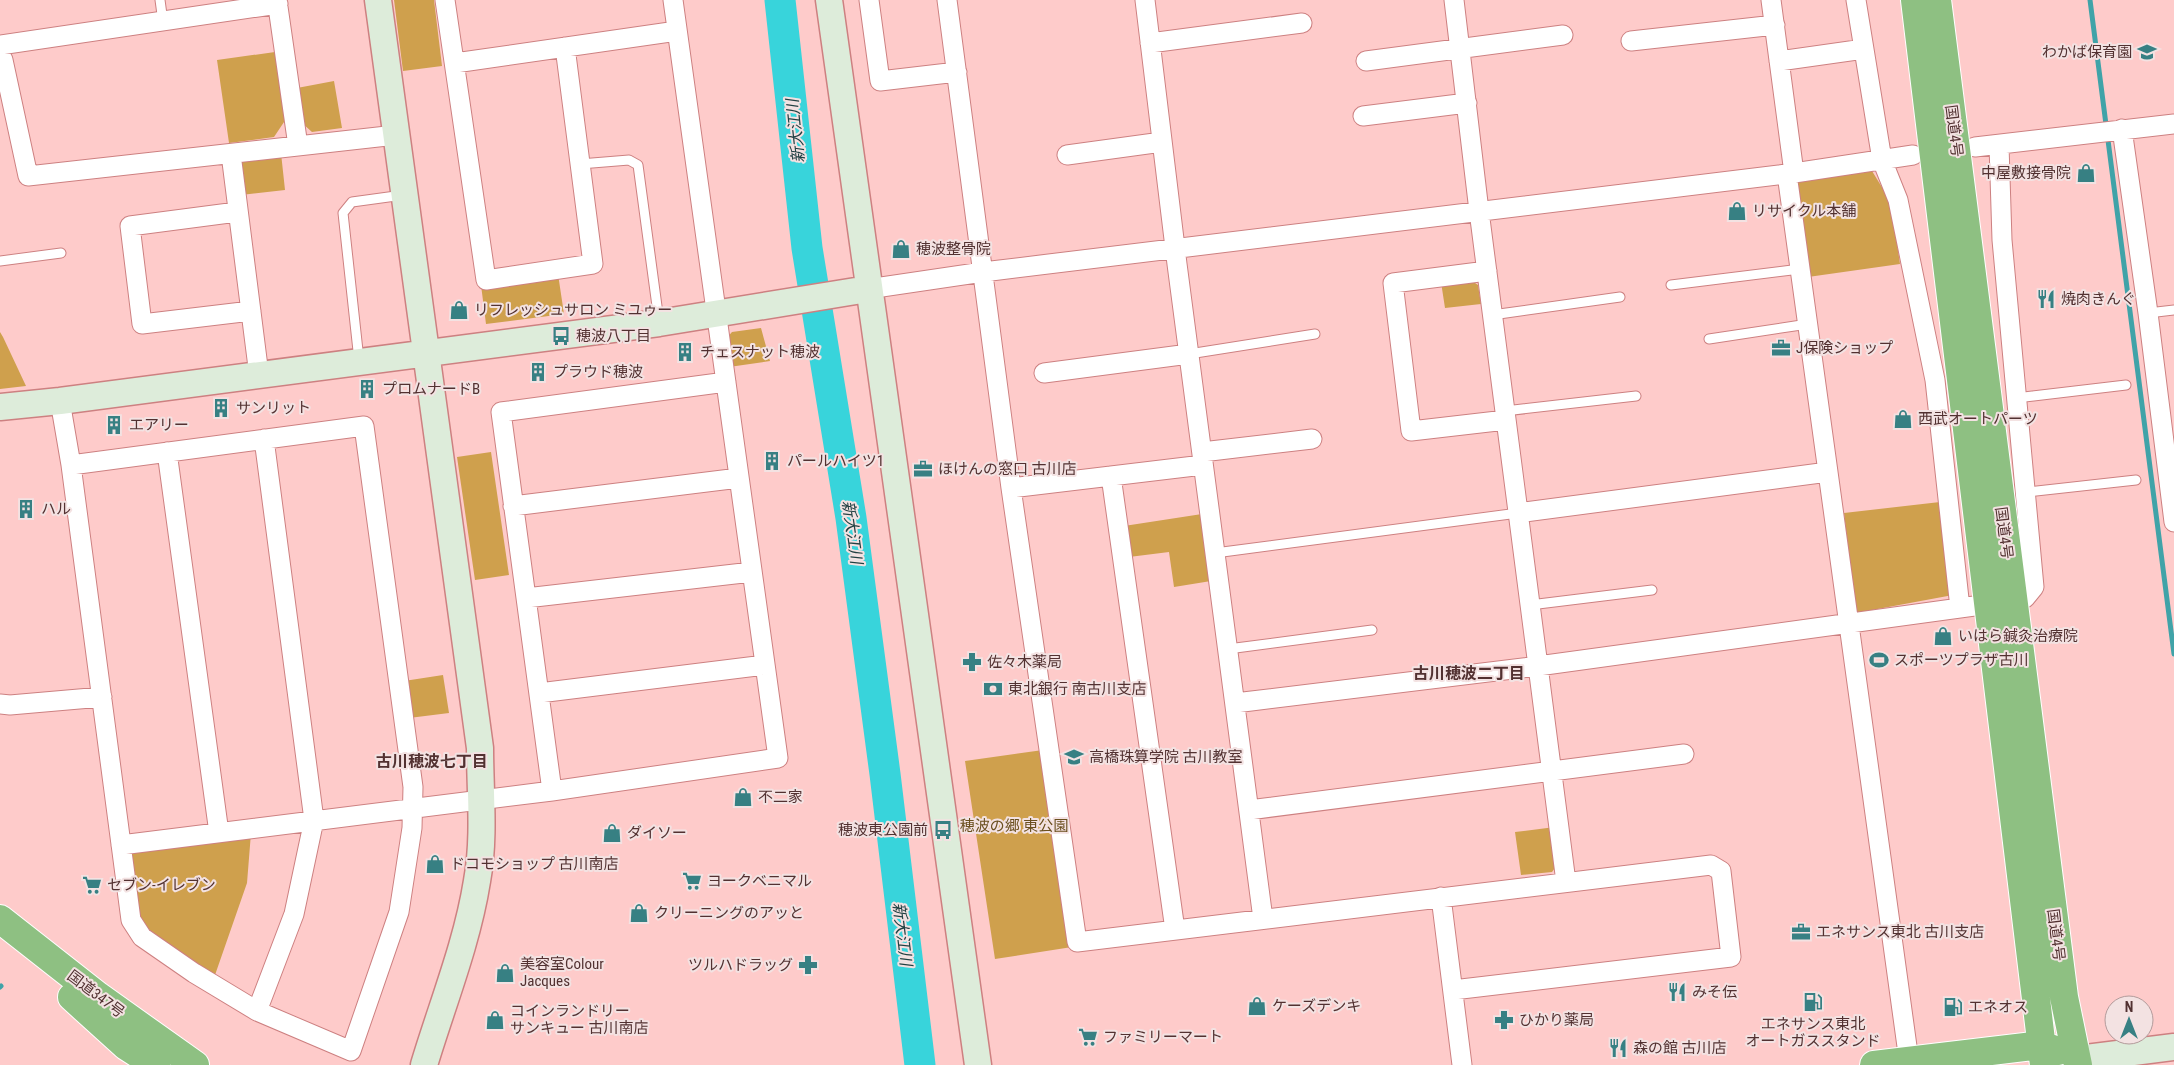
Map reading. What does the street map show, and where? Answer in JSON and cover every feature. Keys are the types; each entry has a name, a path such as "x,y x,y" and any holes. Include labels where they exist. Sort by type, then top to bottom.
{"highway":[{"name":"国道4号","path":"1915,0 2001,602 2074,1063"},
{"name":"国道4号","path":"1937,0 2001,602 2043,1055"},
{"name":"国道347号","path":"0,920 52,979 126,1046 156,1065"},
{"name":"国道347号","path":"0,920 98,996 195,1065"},
{"path":"1874,1065 1910,1061 2043,1055 2074,1063"}],"street":[{"path":"378,0 480,748 478,880 468,921 424,1065"},
{"path":"445,0 486,280 593,264 565,46"},
{"path":"121,845 552,790 778,758 673,0"},
{"path":"829,0 978,1065"},
{"path":"868,0 880,81 957,72"},
{"path":"947,0 1011,488 1077,942 1711,865 1721,871 1731,956 1453,990"},
{"path":"1145,0 1175,249 1263,919"},
{"path":"1454,0 1492,315 1566,882"},
{"path":"1771,0 1800,269 1910,1061"},
{"path":"1856,0 1882,160 1898,200 1935,380 1960,608"},
{"path":"0,45 163,22 278,2 298,146"},
{"path":"1150,43 1302,23"},
{"path":"1631,41 1774,25"},
{"path":"455,63 677,31"},
{"path":"1366,61 1563,35"},
{"path":"1779,61 1864,50"},
{"path":"0,55 3,60 28,176 396,135"},
{"path":"1363,116 1467,103"},
{"path":"1975,147 2174,124"},
{"path":"2112,130 2148,313 2168,429 2174,522"},
{"path":"1067,155 1162,142"},
{"path":"1235,703 1538,666 2024,598 2034,587 2027,492 2016,398 2002,240 1999,145"},
{"path":"231,154 237,212 260,375"},
{"path":"0,407 60,401 659,323 783,304 868,288 983,272 1790,173 1913,155"},
{"path":"237,212 130,226 142,324 251,311"},
{"path":"1487,271 1393,283 1411,431 1506,415"},
{"path":"1044,373 1189,354"},
{"path":"552,790 501,412 726,382"},
{"path":"60,401 71,465 131,920 142,937 194,973 257,1011 351,1051 398,912 412,828 413,808 413,787 364,426 71,465"},
{"path":"257,1011 294,914 314,820 264,439"},
{"path":"1011,488 1111,476 1312,439"},
{"path":"166,452 219,832"},
{"path":"1518,513 1828,472"},
{"path":"1111,476 1174,930"},
{"path":"513,506 739,478"},
{"path":"526,598 752,572"},
{"path":"539,693 765,665"},
{"path":"0,704 10,705 102,697"},
{"path":"1249,810 1552,773 1684,754"},
{"path":"1441,897 1462,1065"},
{"path":"2074,1063 2174,1047"}],"lane":[{"path":"160,0 163,22"},
{"path":"580,164 629,160 638,165 659,323"},
{"path":"360,362 343,213 352,202 404,196"},
{"path":"0,261 61,253"},
{"path":"1670,285 1800,269"},
{"path":"1492,315 1620,297"},
{"path":"2148,313 2174,310"},
{"path":"1709,339 1808,324"},
{"path":"1189,354 1315,334"},
{"path":"2016,398 2126,386"},
{"path":"1506,415 1636,396"},
{"path":"2027,492 2136,480"},
{"path":"1215,553 1518,513"},
{"path":"1530,605 1652,590"},
{"path":"1228,649 1372,630"}],"green space":[{"path":"394,0 434,0 442,66 403,71"},
{"path":"275,52 286,119 274,137 229,143 217,60"},
{"path":"334,81 342,128 312,132 302,123 297,88"},
{"path":"281,153 285,190 241,195 237,164 244,157"},
{"path":"1872,171 1891,202 1900,264 1808,277 1793,181"},
{"path":"558,274 564,314 486,324 481,285"},
{"path":"1469,279 1478,285 1481,304 1445,308 1441,282"},
{"path":"761,328 770,361 729,367 725,340 732,332"},
{"path":"0,332 3,337 26,386 0,389"},
{"path":"491,452 509,575 475,580 457,457"},
{"path":"1940,502 1953,595 1856,613 1844,513"},
{"path":"1202,514 1211,581 1174,587 1169,552 1129,557 1124,526"},
{"path":"443,675 449,713 409,718 404,681"},
{"name":"穂波の郷 東公園","path":"1043,750 1072,947 995,959 965,761"},
{"path":"1555,827 1560,861 1552,872 1521,875 1515,832"},
{"path":"251,833 247,883 215,975 164,942 138,920 126,861 135,848"}],"waterway":[{"name":"新大江川","path":"780,0 807,248 851,518 885,774 920,1065"},
{"path":"2090,0 2174,654"}],"place":[{"name":"わかば保育園","path":"2147,52"},
{"name":"中屋敷接骨院","path":"2086,173"},
{"name":"リサイクル本舗","path":"1737,211"},
{"name":"穂波整骨院","path":"901,249"},
{"name":"焼肉きんぐ","path":"2046,299"},
{"name":"リフレッシュサロン ミユゥー","path":"459,310"},
{"name":"穂波八丁目","path":"561,336"},
{"name":"J保険ショップ","path":"1781,348"},
{"name":"チェスナット穂波","path":"685,352"},
{"name":"プラウド穂波","path":"538,372"},
{"name":"プロムナードB","path":"367,389"},
{"name":"サンリット","path":"221,408"},
{"name":"西武オートパーツ","path":"1903,419"},
{"name":"エアリー","path":"114,425"},
{"name":"パールハイツ1","path":"772,461"},
{"name":"ほけんの窓口 古川店","path":"923,469"},
{"name":"ハル","path":"26,509"},
{"name":"いはら鍼灸治療院","path":"1943,636"},
{"name":"スポーツプラザ古川","path":"1879,660"},
{"name":"佐々木薬局","path":"972,662"},
{"name":"東北銀行 南古川支店","path":"993,689"},
{"name":"高橋珠算学院 古川教室","path":"1074,757"},
{"name":"不二家","path":"743,797"},
{"name":"穂波東公園前","path":"943,830"},
{"name":"ダイソー","path":"612,833"},
{"name":"ドコモショップ 古川南店","path":"435,864"},
{"name":"ヨークベニマル","path":"692,881"},
{"name":"セブン-イレブン","path":"92,885"},
{"name":"クリーニングのアッと","path":"639,913"},
{"name":"エネサンス東北 古川支店","path":"1801,932"},
{"name":"ツルハドラッグ","path":"808,965"},
{"name":"美容室Colour Jacques","path":"505,973"},
{"name":"みそ伝","path":"1677,992"},
{"name":"エネサンス東北 オートガススタンド","path":"1813,1002"},
{"name":"ケーズデンキ","path":"1257,1006"},
{"name":"エネオス","path":"1953,1007"},
{"name":"コインランドリー サンキュー 古川南店","path":"495,1020"},
{"name":"ひかり薬局","path":"1504,1020"},
{"name":"ファミリーマート","path":"1088,1037"},
{"name":"森の館 古川店","path":"1618,1048"}],"district":[{"name":"古川穂波二丁目","path":"1469,673"},
{"name":"古川穂波七丁目","path":"432,761"}]}
